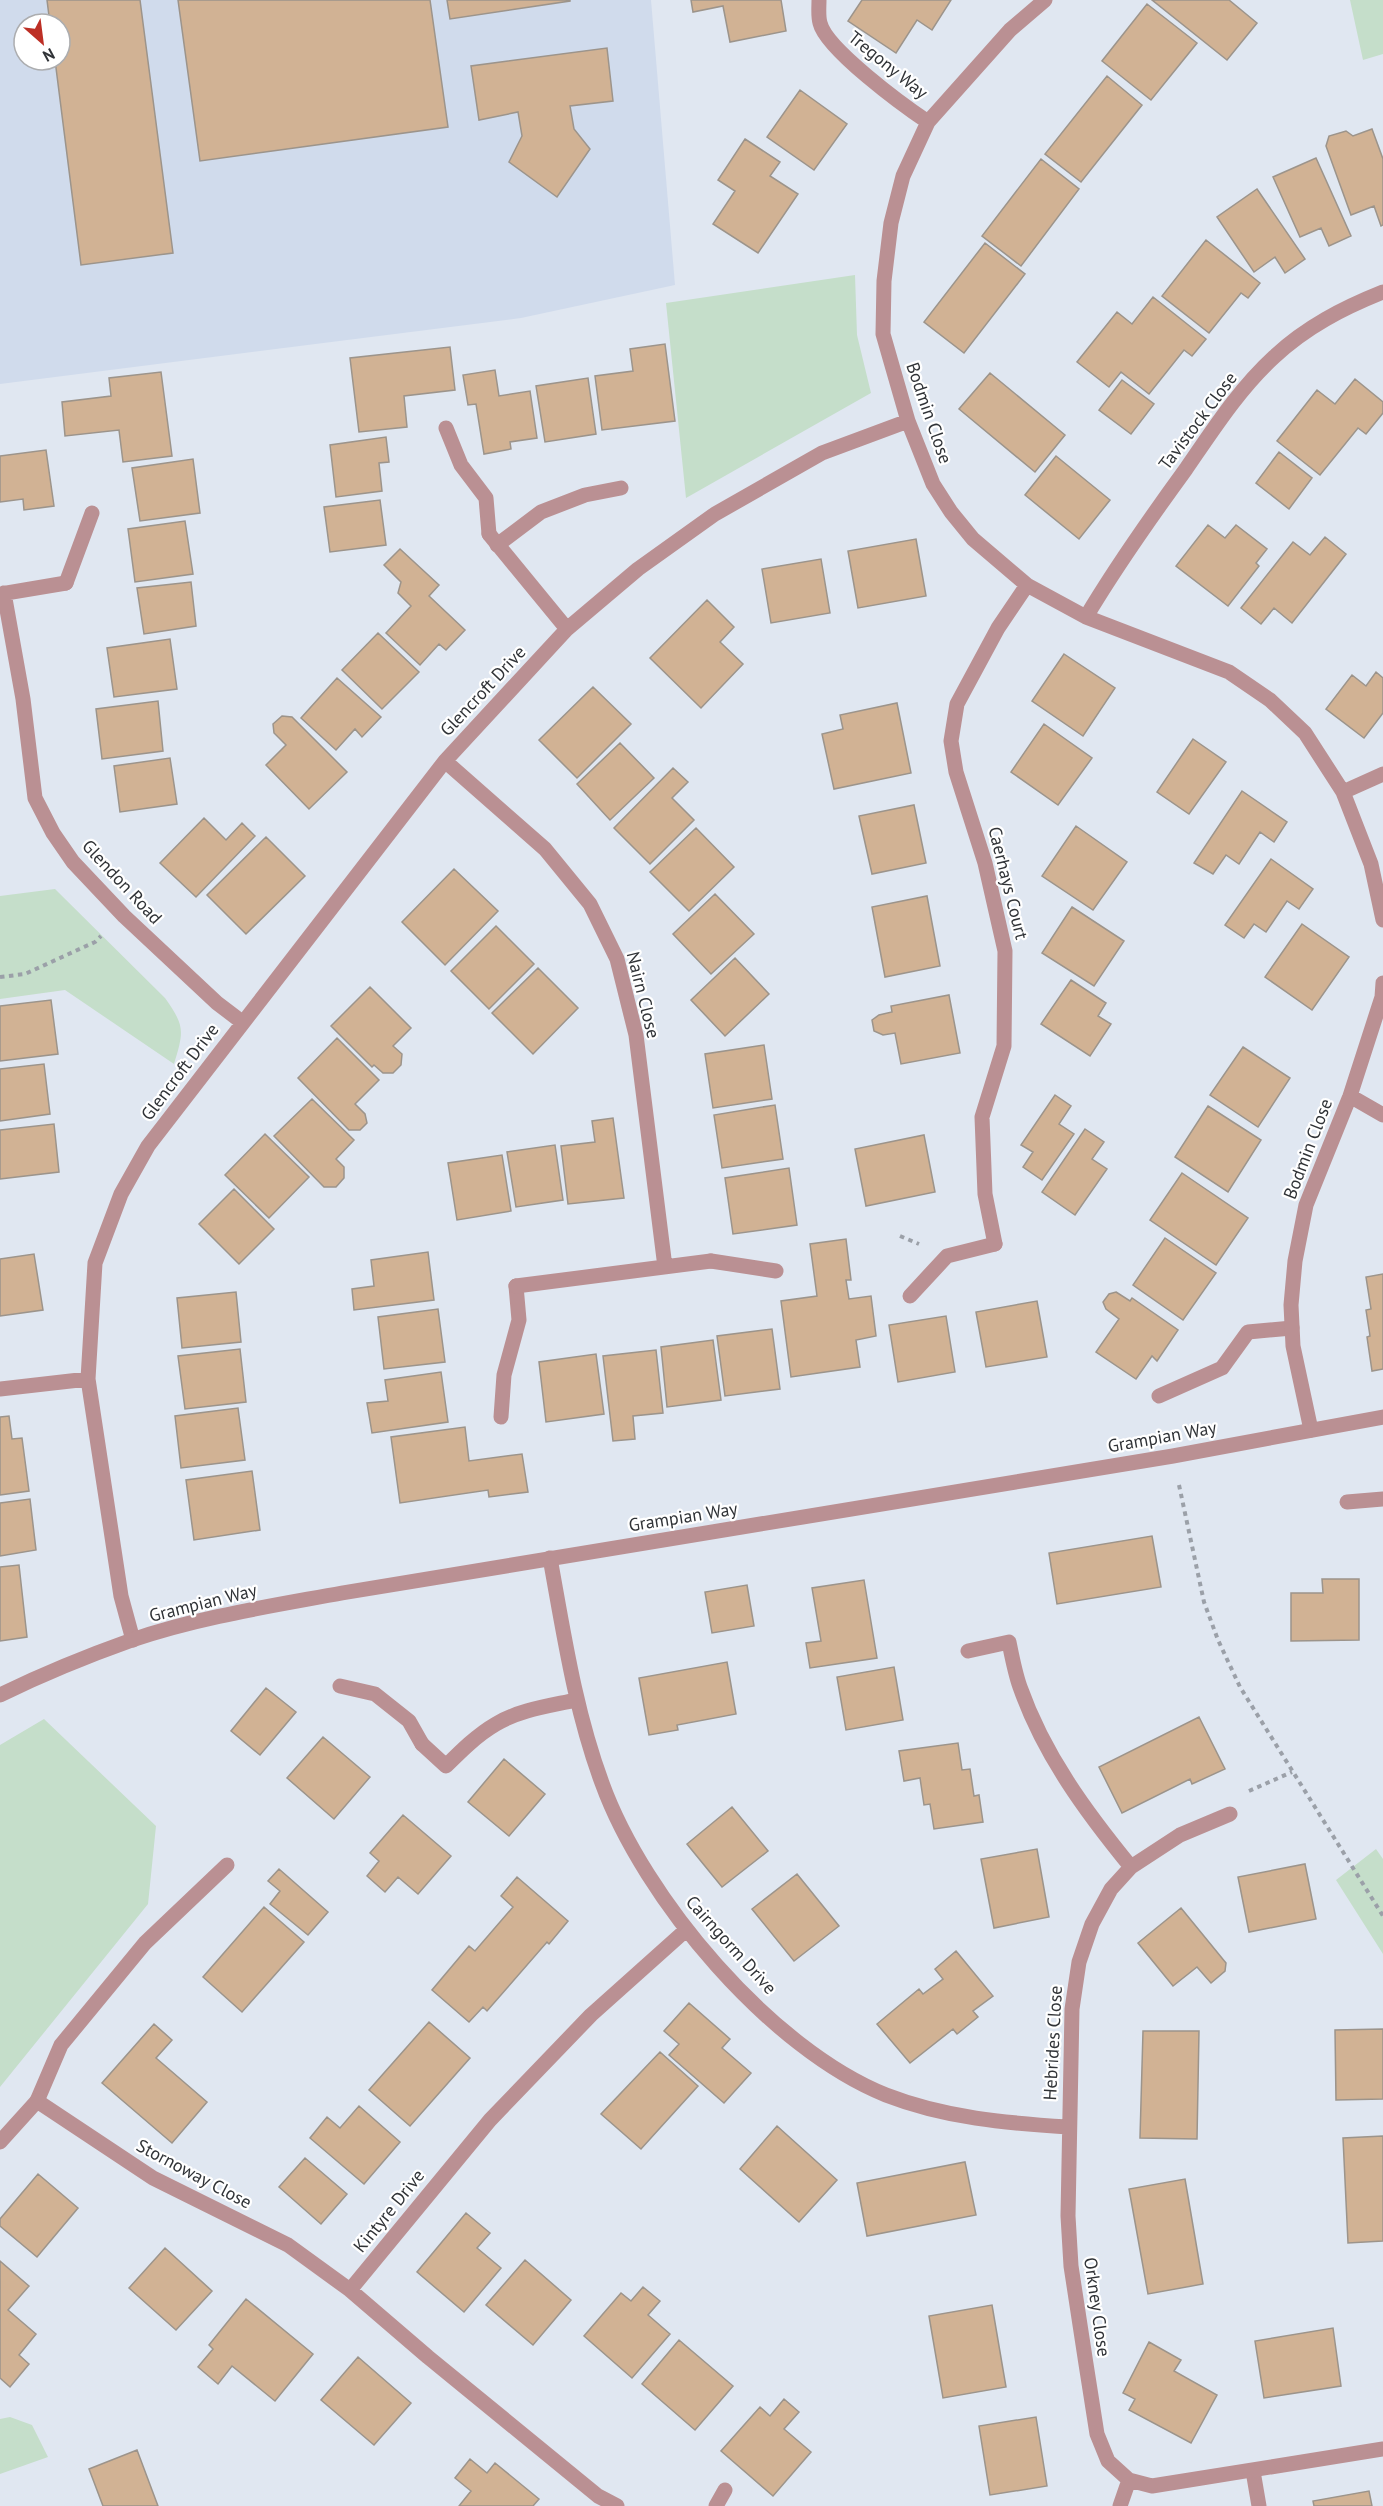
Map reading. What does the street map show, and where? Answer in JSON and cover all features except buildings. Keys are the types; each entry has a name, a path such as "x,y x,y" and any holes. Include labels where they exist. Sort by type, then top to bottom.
{"street":[{"name":"Tregony Way","path":"819,0 820,24 832,46 891,96 928,122"},
{"name":"Bodmin Close","path":"1045,0 1010,30 928,122 903,176 891,223 884,280 883,334 908,421 933,484 951,512 973,539 1027,585 1086,617 1229,672 1270,700 1305,733 1343,792 1371,864 1383,920"},
{"name":"Tavistock Close","path":"1086,617 1113,571 1230,406 1274,357 1312,327 1342,308 1383,292"},
{"name":"Glencroft Drive","path":"134,1640 121,1596 88,1379 95,1263 121,1194 148,1146 445,761 567,629 638,569 715,514 822,453 908,421"},
{"path":"446,428 461,465 486,498 493,539 567,629"},
{"path":"493,539 541,512 585,495 621,488"},
{"name":"Glendon Road","path":"93,513 66,583 2,594 23,699 35,798 53,833 73,862 124,916 218,1003 242,1022"},
{"name":"Caerhays Court","path":"910,1296 947,1256 995,1244 985,1194 982,1117 1004,1046 1005,951 985,863 956,772 951,741 957,704 998,628 1027,585"},
{"name":"Nairn Close","path":"445,761 545,849 590,904 617,959 636,1035 665,1266"},
{"path":"1343,792 1383,774"},
{"name":"Bodmin Close","path":"1311,1430 1293,1346 1291,1305 1295,1261 1306,1205 1350,1096 1382,997 1383,983"},
{"name":"Bodmin Close","path":"1350,1096 1383,1115"},
{"path":"501,1417 504,1375 519,1320 516,1286 711,1261 777,1271"},
{"path":"1159,1396 1222,1368 1248,1332 1292,1328"},
{"path":"0,1389 88,1379"},
{"name":"Grampian Way","path":"0,1695 47,1672 134,1640 232,1614 550,1558 1173,1456 1383,1417"},
{"path":"1347,1502 1383,1499"},
{"name":"Cairngorm Drive","path":"550,1558 576,1700 602,1785 621,1829 686,1930 734,1983 815,2057 886,2095 947,2114 1000,2123 1068,2127"},
{"path":"968,1651 1009,1642 1019,1686 1039,1733 1065,1781 1131,1867"},
{"path":"340,1686 375,1694 410,1721 422,1744 446,1766 468,1744 497,1723 526,1711 576,1700"},
{"name":"Hebrides Close","path":"1068,2127 1072,2008 1079,1962 1092,1924 1111,1889 1131,1867 1180,1835 1230,1814"},
{"path":"0,2142 36,2101 61,2045 145,1943 227,1864"},
{"name":"Kintyre Drive","path":"350,2290 490,2120 591,2015 686,1930"},
{"name":"Stornoway Close","path":"36,2101 153,2178 288,2245 350,2290"},
{"name":"Orkney Close","path":"1068,2127 1068,2216 1071,2266 1097,2434 1108,2461 1129,2480"},
{"path":"350,2290 594,2501 617,2506"},
{"path":"1120,2506 1129,2480 1152,2486 1383,2449"},
{"path":"1252,2471 1259,2506"},
{"path":"716,2506 725,2490"}],"path":[{"path":"0,977 25,974 95,942 124,916"},
{"path":"1173,1456 1204,1602 1240,1687 1383,1916"},
{"path":"1230,1814 1251,1789 1292,1772"}],"shaded area":[{"path":"0,0 651,0 675,285 521,318 0,384"}],"green space":[{"path":"1350,0 1383,0 1383,54 1363,60"},
{"path":"855,275 857,335 871,393 686,498 666,303"},
{"path":"55,889 165,998 172,1008 181,1029 180,1044 174,1064 65,990 0,999 0,896"},
{"path":"44,1719 156,1826 148,1904 0,2087 0,1745"},
{"path":"1376,1849 1383,1859 1383,1954 1336,1880"},
{"path":"10,2417 32,2425 48,2457 0,2474 0,2419"}]}
